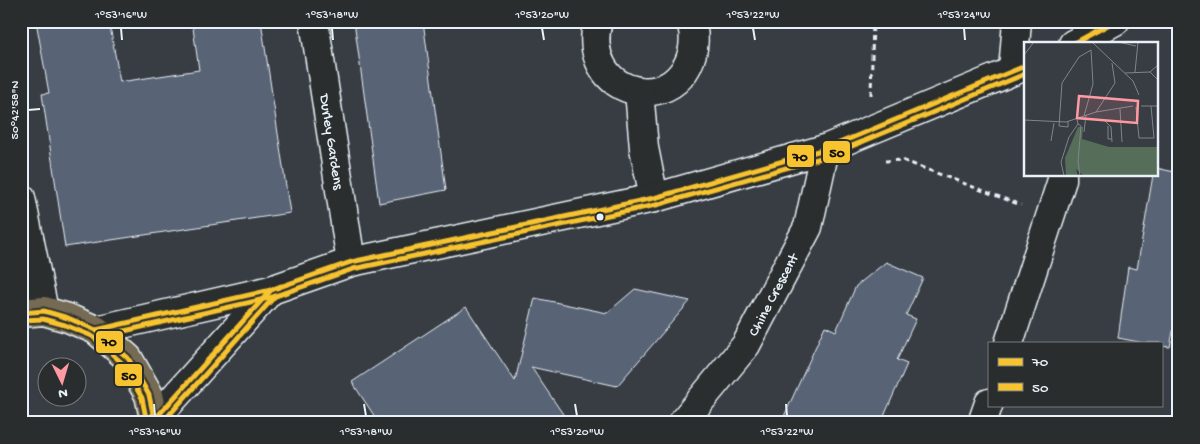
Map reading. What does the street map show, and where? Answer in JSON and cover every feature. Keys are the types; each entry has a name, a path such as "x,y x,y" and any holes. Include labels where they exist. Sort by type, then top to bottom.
{"main road":[{"path":"33,312 68,318 96,330 128,358 149,395 155,421"}],"street":[{"name":"Durley Gardens","path":"314,21 351,262"},
{"path":"598,21 594,35 598,60 615,81 639,91 665,86 676,80 686,70 695,46 695,32 691,21"},
{"path":"96,330 271,290 351,262 654,198 825,148 1019,69 1017,21"},
{"path":"1078,42 1115,21"},
{"path":"639,91 644,148 654,198"},
{"name":"Chine Crescent","path":"682,423 746,345 808,226 825,148"},
{"path":"1009,342 1062,176"},
{"path":"21,198 33,312"},
{"path":"155,421 271,290"},
{"path":"982,423 988,406"}],"path":[{"path":"869,130 873,21"},
{"path":"884,160 902,160 1050,216"}],"building":[{"path":"36,21 109,21 120,82 199,70 192,21 261,21 290,213 65,247 42,94 49,93"},
{"path":"354,21 423,21 446,190 379,203"},
{"path":"1158,168 1179,173 1179,301 1170,347 1162,346 1162,342 1139,342 1118,338 1128,267 1137,269 1153,176 1158,176"},
{"path":"886,262 923,278 906,315 916,319 897,360 907,364 881,423 781,423 825,326 836,331 856,286"},
{"path":"635,289 690,301 617,386 531,367 569,423 379,423 352,382 466,307 515,381 535,298 607,313"}],"transit line":[{"name":"70","path":"1077,42 1115,21"},
{"name":"70","path":"96,330 271,290 351,262 654,198 825,149 1024,66"},
{"name":"50","path":"98,337 273,297 353,269 656,205 828,156 1024,74"},
{"name":"70","path":"155,419 271,290 281,286"},
{"name":"50","path":"162,423 275,296 284,293"},
{"name":"70","path":"21,313 44,311 68,318 96,330 128,358 149,395 155,423"},
{"name":"50","path":"22,320 43,319 65,325 92,336 122,363 142,398 147,423"}]}
